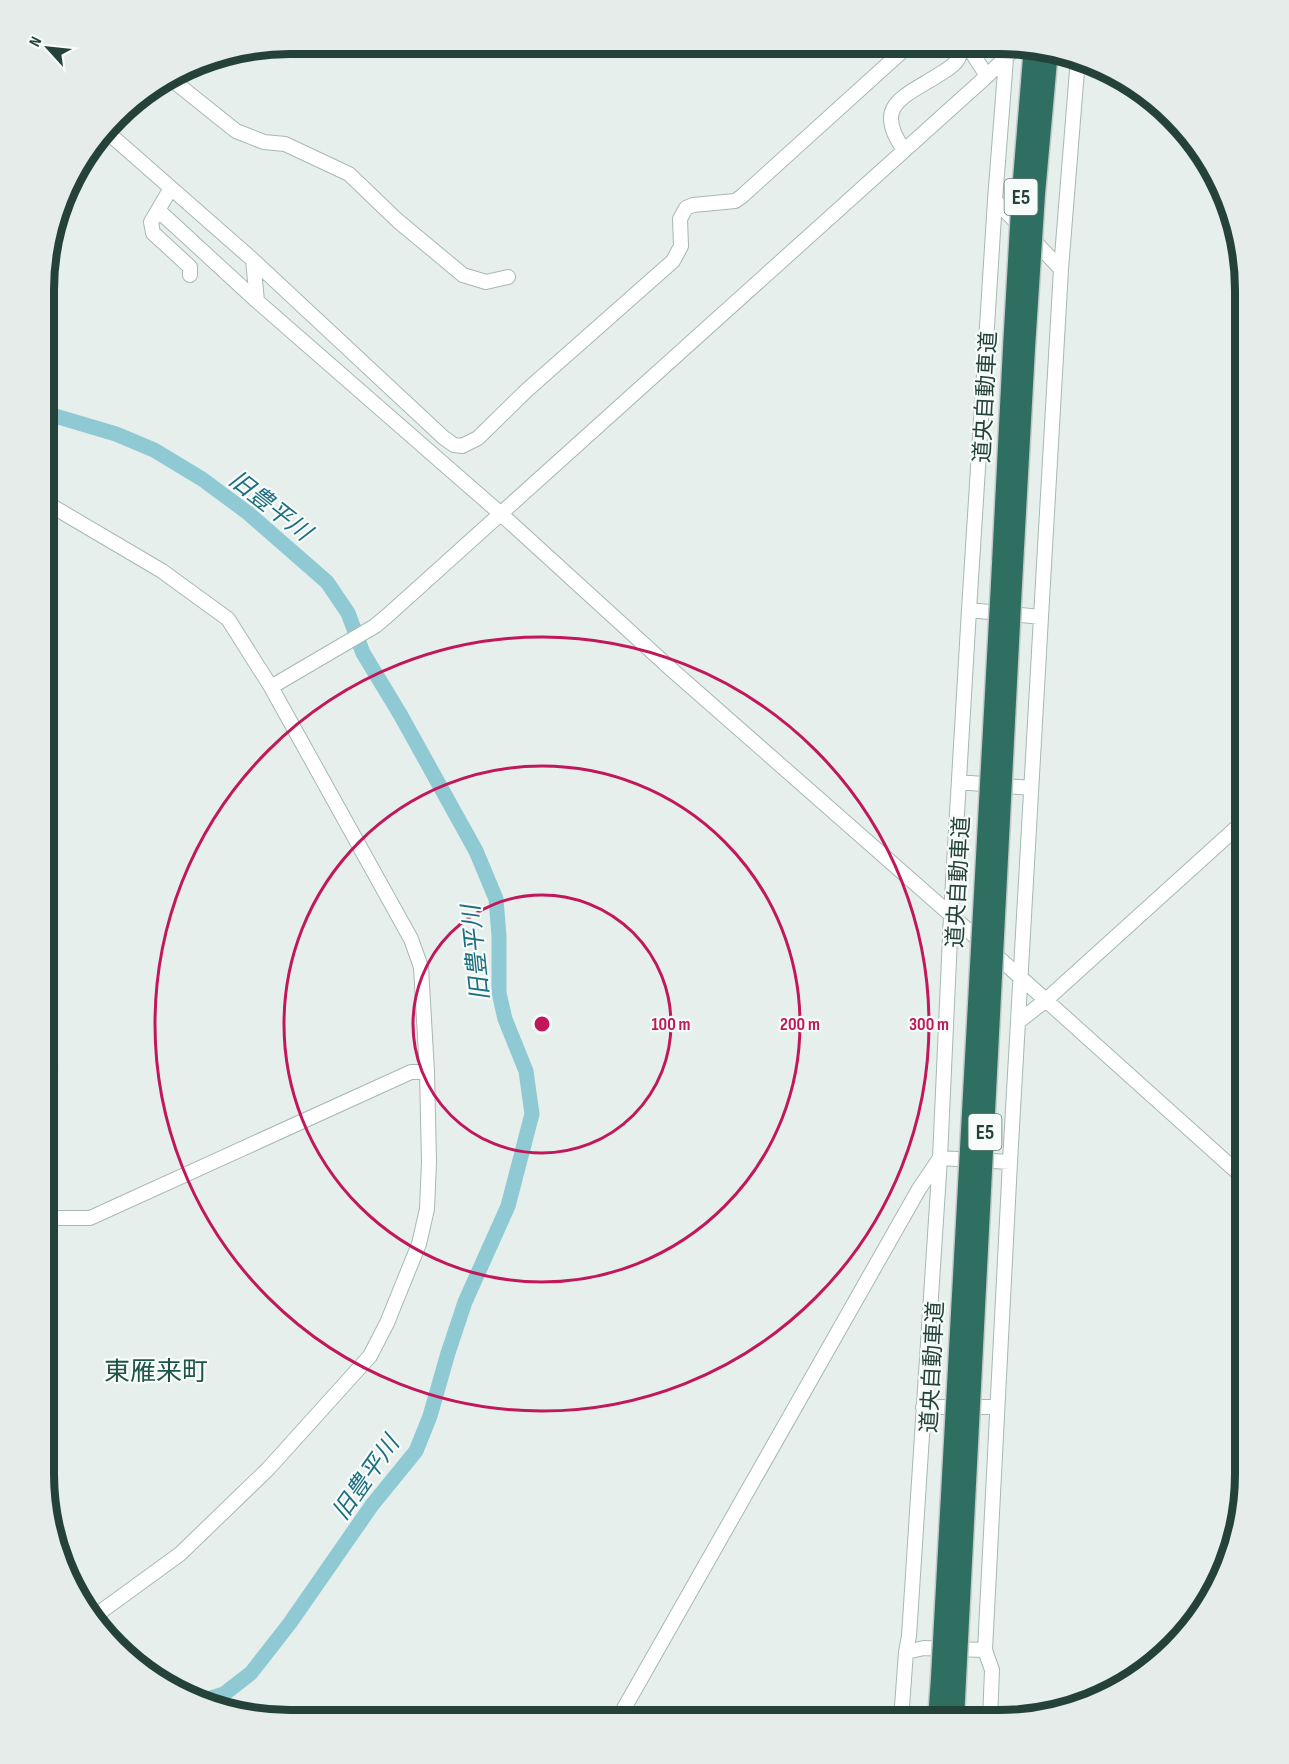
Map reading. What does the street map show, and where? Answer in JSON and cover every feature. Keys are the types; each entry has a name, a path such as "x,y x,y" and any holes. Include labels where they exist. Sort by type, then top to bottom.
{"highway":[{"name":"道央自動車道","path":"1019,348 1021,192 1032,56"},
{"name":"道央自動車道","path":"940,1710 948,1679 1019,348 1047,59"},
{"name":"道央自動車道","path":"948,1679 953,1710"}],"street":[{"path":"111,136 253,261 444,438 454,445 462,446 470,444 592,331 673,261 681,246 680,219 686,208 693,205 735,201 741,197 899,54"},
{"path":"904,150 890,126 890,115 895,106 912,91 951,67 960,54"},
{"path":"973,54 987,76"},
{"path":"271,687 375,626 987,76 1003,54"},
{"path":"902,1710 909,1636 940,1158 951,915 969,610 1006,54"},
{"path":"990,1710 992,1670 985,1650 997,1407 1061,269 1077,68"},
{"path":"177,83 236,131 264,142 285,144 349,174 398,221 463,274 486,282 508,277"},
{"path":"171,188 151,222 153,232 190,267 190,275"},
{"path":"995,200 1061,269"},
{"path":"159,211 257,301 501,513 671,669 951,915 1235,1170"},
{"path":"253,261 257,301"},
{"path":"309,346 323,331 331,332"},
{"path":"54,507 162,571 228,619 271,687 411,939 421,967 427,1072 429,1162 427,1209 419,1244 387,1323 370,1356 268,1469 180,1554 99,1613"},
{"path":"969,610 1041,617"},
{"path":"959,782 1031,788"},
{"path":"1018,1022 1046,1000 1235,829"},
{"path":"54,1218 90,1218 411,1072 427,1072"},
{"path":"940,1158 1010,1162"},
{"path":"623,1710 913,1199 940,1158"},
{"path":"923,1407 997,1407"},
{"path":"906,1652 924,1648 985,1650"}],"waterway":[{"name":"旧豊平川","path":"54,416 116,434 154,450 202,479 248,513 327,582 348,613 363,653 400,714 476,851 496,899 499,936 499,993 505,1019 526,1071 532,1114 508,1206 465,1302 430,1416 416,1451 372,1505 290,1623 251,1673 224,1694 214,1697"}],"district":[{"name":"東雁来町","path":"156,1372"}]}
